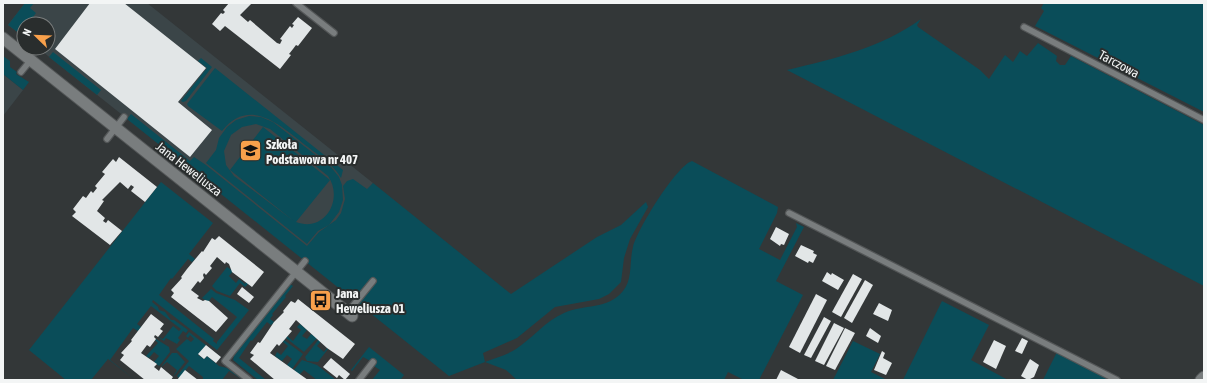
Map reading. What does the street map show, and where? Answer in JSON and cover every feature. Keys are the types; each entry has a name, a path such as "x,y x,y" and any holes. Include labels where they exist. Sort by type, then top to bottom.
{"street":[{"name":"Jana Heweliusza","path":"5,41 350,315"},
{"path":"1201,380 1204,377"}],"lane":[{"path":"296,3 334,34"},
{"name":"Tarczowa","path":"1024,27 1204,120"},
{"path":"21,72 30,61"},
{"path":"107,139 124,117"},
{"path":"789,213 1117,380"},
{"path":"248,380 225,361 305,260"},
{"path":"350,315 373,281"},
{"path":"359,380 373,362"}],"shaded area":[{"name":"Szkoła Podstawowa nr 407","path":"25,3 147,3 373,183 309,263 48,56 56,56 56,16 16,16 16,31 8,25"},
{"path":"25,3 34,3 30,8 36,13 34,16 16,16 16,31 8,25"},
{"path":"1044,3 1204,3 1204,112 1035,26 1044,11 1041,8"},
{"path":"921,19 917,25 918,27 980,70 989,79 1005,55 1013,62 1020,51 1027,56 1038,43 1057,56 1056,61 1060,65 1065,65 1071,56 1204,125 1204,286 787,70 839,57 873,45 890,38"},
{"path":"56,54 101,90 97,95 49,57 56,56"},
{"path":"3,56 10,61 10,67 17,72 16,74 29,82 23,90 3,74"},
{"path":"201,58 212,67 186,101 183,102 181,101 207,68 198,61"},
{"path":"215,68 343,170 341,178 338,173 321,157 288,131 266,118 255,115 244,116 233,121 222,131 188,106 187,104"},
{"path":"3,74 23,90 3,116"},
{"path":"131,114 190,161 194,157 206,165 307,246 319,232 336,220 341,213 345,199 343,186 347,181 353,179 367,189 373,183 511,294 597,237 621,225 646,202 648,207 630,239 624,258 621,282 609,294 599,299 555,307 517,338 483,353 485,362 449,376 127,119"},
{"path":"249,116 261,117 273,122 331,167 339,177 342,185 343,200 339,212 329,225 318,231 307,244 206,163 216,150 219,138 227,127 236,120","holes":["256,124 270,129 328,176 330,180 263,127 230,170 295,222 234,176 226,165 224,151 231,135 242,127","330,180 334,194 333,204 329,212 315,223 306,224 296,222"]},
{"path":"692,161 778,207 777,213 759,249 780,260 797,227 796,223 804,227 776,281 803,295 759,380 744,380 728,372 724,380 517,380 506,370 485,362 505,355 516,349 557,316 571,310 603,304 617,297 623,291 630,276 633,247 649,214 667,186 685,165"},
{"path":"161,182 213,223 189,254 195,259 192,262 188,259 172,279 171,278 159,295 214,339 213,341 217,344 237,317 212,297 208,302 202,298 211,289 216,293 235,300 249,310 217,350 153,300 152,302 158,307 159,310 165,312 171,320 174,320 188,330 186,333 183,331 178,338 180,340 177,344 166,338 164,341 158,337 163,339 173,326 179,331 181,329 151,306 137,324 141,327 138,331 133,328 110,360 135,380 108,359 91,380 66,380 29,350"},
{"path":"227,267 233,271 229,276 236,283 239,279 245,284 246,282 248,284 245,287 240,283 230,296 217,291 212,286"},
{"path":"290,284 293,286 272,314 273,315 270,319 274,322 271,325 267,322 252,341 251,340 239,358 266,380 258,380 233,360 234,356"},
{"path":"942,301 989,325 971,360 1008,380 903,380"},
{"path":"300,324 307,330 302,336 307,339 311,334 317,338 304,352 286,338 287,336 293,341 301,330 297,327"},
{"path":"189,332 206,345 198,355 204,359 207,356 219,366 227,368 243,380 229,371 222,380 203,380 203,377 189,366 179,378 177,376 189,361 176,349 187,339 191,342 194,339 190,335 188,338 186,336"},
{"path":"156,339 169,347 170,352 159,366 154,362 159,356 154,352 149,358 146,356 158,343 155,340"},
{"path":"319,339 321,341 317,346 324,352 327,348 328,349 318,362 307,361 305,357"},
{"path":"284,340 303,354 292,369 287,365 292,359 287,355 282,361 275,356 277,352 281,355 288,346 283,342"},
{"path":"853,341 880,354 871,372 887,380 833,380"},
{"path":"369,347 404,375 401,379 372,380 380,370 374,366 376,364 363,357 352,371 351,370"},
{"path":"1057,352 1110,380 1043,380"},
{"path":"172,353 177,353 185,362 173,377 177,370 167,362 161,367"},
{"path":"302,360 317,365 336,380 317,380 304,370 299,375 294,370"}],"building":[{"path":"90,3 124,3 206,68 178,102 212,130 190,157 56,50 56,48"},
{"path":"229,3 252,3 240,15 248,22 250,20 280,44 282,40 280,39 290,26 292,28 294,25 292,24 298,17 312,28 298,46 296,45 289,54 291,55 280,69 225,26 220,31 212,24 221,13 223,14 225,12 223,10"},
{"path":"119,157 157,187 145,202 131,191 134,187 131,185 128,189 120,182 102,200 104,201 97,211 105,218 103,221 106,223 108,220 122,231 110,245 72,216 76,212 73,209 83,196 86,198 91,191 93,193 97,188 95,186 105,174 102,172 113,159 116,162"},
{"path":"776,227 789,234 784,245 781,244 780,246 770,239"},
{"path":"219,236 264,272 252,287 232,272 229,264 226,262 225,264 217,257 210,266 212,268 206,275 204,273 204,278 200,283 198,281 191,290 199,296 197,298 203,301 209,301 228,318 216,332 171,297 174,293 171,290 202,251 203,252 212,238 215,240"},
{"path":"801,245 814,251 813,253 817,255 813,263 809,261 808,263 795,256"},
{"path":"827,272 831,275 832,273 844,280 838,290 822,281"},
{"path":"853,274 862,279 841,317 832,312"},
{"path":"865,280 873,285 852,323 844,318"},
{"path":"242,287 254,297 249,303 237,294"},
{"path":"816,294 827,300 800,353 789,347"},
{"path":"298,299 355,344 343,359 327,348 296,320 289,329 292,331 279,346 277,344 270,353 308,380 275,380 250,359 254,355 250,353 258,342 260,343 274,322 284,312 283,311 291,301 295,303"},
{"path":"879,303 892,310 888,321 873,314"},
{"path":"151,314 164,324 160,329 163,331 158,337 155,335 154,337 156,339 150,347 147,345 141,353 157,364 154,367 159,371 161,367 173,377 171,380 145,380 120,360 124,355 121,353 132,341 131,340"},
{"path":"824,317 831,321 811,358 804,355"},
{"path":"834,323 844,328 824,365 815,361"},
{"path":"845,328 855,333 835,370 826,366"},
{"path":"870,328 881,336 878,343 866,336"},
{"path":"1022,338 1028,341 1022,354 1015,351"},
{"path":"994,340 1006,346 996,369 983,362"},
{"path":"206,345 221,357 216,363 207,356 204,359 198,354"},
{"path":"882,351 885,353 883,358 892,363 886,375 874,370"},
{"path":"331,358 350,374 345,380 339,375 337,378 323,367"},
{"path":"1030,359 1039,365 1034,377 1028,380 1021,376"},
{"path":"185,370 198,380 177,380"},
{"path":"781,370 798,379 776,380"}],"place":[{"name":"Szkoła Podstawowa nr 407","path":"250,151"},
{"name":"Jana Heweliusza 01","path":"321,300"}]}
